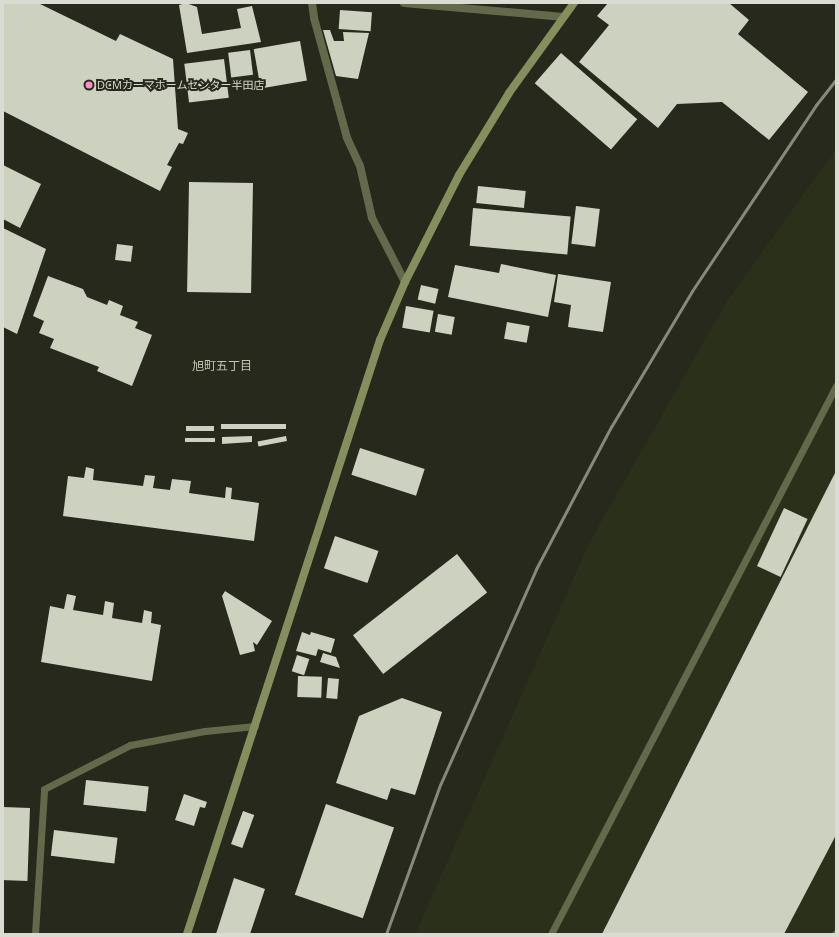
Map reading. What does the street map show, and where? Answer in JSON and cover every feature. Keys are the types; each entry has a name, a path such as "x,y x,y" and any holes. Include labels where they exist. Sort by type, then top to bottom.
{"street":[{"path":"312,3 314,18 347,138 360,166 372,218 405,282"},
{"path":"404,3 563,17"},
{"path":"187,934 255,726 293,603 380,340 405,282 439,212 474,147 509,93 574,3"}],"lane":[{"path":"552,934 836,386"},
{"path":"35,934 44,789 130,744 205,731 255,726"}],"shaded area":[{"path":"836,149 836,934 415,934 589,543 727,301"}],"building":[{"name":"DCMカーマホームセンター半田店","path":"3,3 38,3 116,41 120,34 173,59 178,129 188,133 183,144 179,143 167,165 172,167 160,191 3,111"},
{"path":"186,3 197,7 202,34 241,28 237,9 252,6 261,42 187,53 179,5"},
{"path":"608,3 729,3 749,20 738,34 808,92 769,140 722,102 677,104 658,128 579,62 609,25 597,16"},
{"path":"340,10 372,12 371,31 339,29"},
{"path":"323,30 330,30 334,41 344,41 343,32 369,33 358,79 336,76"},
{"path":"300,41 307,80 261,89 254,49"},
{"path":"250,50 253,75 231,77 228,53"},
{"path":"561,53 637,119 611,149 535,83"},
{"path":"224,59 229,98 189,103 184,64"},
{"path":"3,165 41,184 20,228 3,219"},
{"path":"189,182 253,183 251,293 187,292"},
{"path":"478,186 526,191 524,208 476,203"},
{"path":"576,206 600,209 595,247 571,244"},
{"path":"473,208 571,217 567,254 470,246"},
{"path":"3,228 46,249 17,334 3,327"},
{"path":"117,244 133,246 131,262 115,260"},
{"path":"501,264 556,275 548,317 448,297 455,265 499,273"},
{"path":"558,274 611,282 603,332 568,327 571,305 554,302"},
{"path":"48,276 83,289 87,297 107,305 109,300 123,306 120,315 138,322 135,328 152,335 132,386 97,371 99,367 50,348 54,339 39,333 44,321 33,316"},
{"path":"421,285 439,289 435,304 418,300"},
{"path":"406,306 434,311 430,333 402,328"},
{"path":"438,314 455,317 452,335 435,332"},
{"path":"507,322 530,326 527,343 504,339"},
{"path":"221,424 286,424 286,429 221,429"},
{"path":"186,426 214,426 214,431 186,431"},
{"path":"252,436 252,442 222,444 222,437"},
{"path":"286,436 287,441 258,446 258,442"},
{"path":"185,438 215,438 215,442 185,442"},
{"path":"360,448 425,469 416,496 351,475"},
{"path":"86,467 94,469 93,480 143,486 145,475 155,476 153,488 170,490 172,479 191,481 189,493 225,498 226,487 232,488 231,499 259,503 254,541 63,516 68,476 84,478"},
{"path":"836,471 836,835 784,934 602,934"},
{"path":"784,508 808,519 781,577 757,566"},
{"path":"335,536 378,551 367,583 324,568"},
{"path":"457,554 487,593 383,674 353,635"},
{"path":"225,591 272,621 257,645 253,642 255,651 240,655 222,596"},
{"path":"67,594 76,596 73,610 103,615 105,601 114,603 112,618 142,623 144,610 152,612 151,623 161,625 152,681 41,662 50,606 64,609"},
{"path":"302,632 310,635 311,632 335,639 331,653 318,649 316,656 296,651"},
{"path":"323,653 336,657 340,668 320,662"},
{"path":"297,655 309,659 304,675 292,671"},
{"path":"298,676 322,677 321,698 297,697"},
{"path":"328,678 339,679 337,699 326,698"},
{"path":"402,698 442,712 415,795 391,788 387,800 336,783 359,716"},
{"path":"86,780 149,787 146,811 83,805"},
{"path":"184,794 207,802 205,808 200,807 194,826 175,820"},
{"path":"326,804 394,827 363,918 295,895"},
{"path":"3,807 30,808 27,881 3,880"},
{"path":"243,811 254,815 242,848 231,844"},
{"path":"54,830 118,838 114,864 51,856"},
{"path":"234,878 265,889 250,934 216,934"}],"railway":[{"path":"386,934 440,785 536,569 611,427 692,291 816,105 836,79"}],"place":[{"name":"DCMカーマホームセンター半田店","path":"89,85"}],"district":[{"name":"旭町五丁目","path":"222,366"}]}
